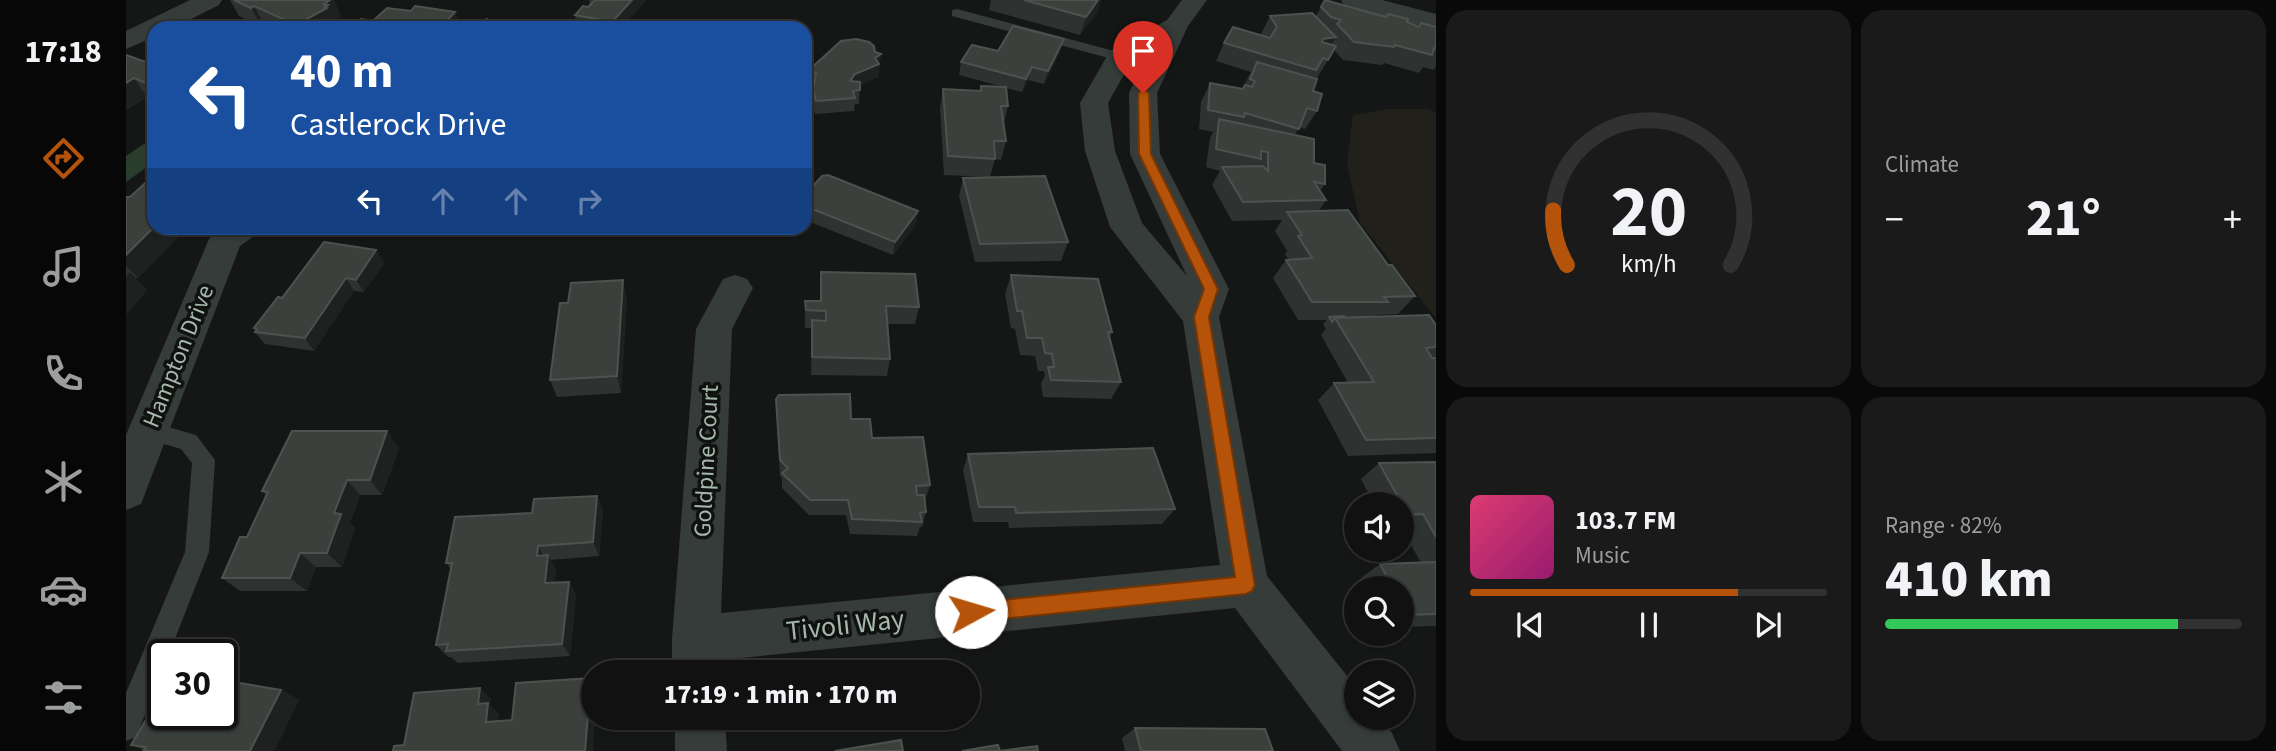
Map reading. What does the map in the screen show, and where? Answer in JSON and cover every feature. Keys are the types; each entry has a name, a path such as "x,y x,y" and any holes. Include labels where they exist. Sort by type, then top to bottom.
{"street":[{"path":"175,21 210,0"},
{"path":"1195,0 1175,25 1143,93 1145,154 1211,289 1201,317 1246,585 1374,751"},
{"path":"1353,0 1436,22"},
{"path":"138,13 158,21"},
{"path":"1175,25 1120,57 1094,103 1100,151 1127,228 1201,317"},
{"path":"126,41 147,33"},
{"name":"Hampton Drive","path":"126,491 226,239 232,235"},
{"name":"Goldpine Court","path":"696,656 714,329 735,288"},
{"name":"Tivoli Way","path":"696,656 1246,585"},
{"path":"700,730 701,751"}],"lane":[{"path":"957,13 1120,57"},
{"path":"126,727 197,552 204,460 188,442 148,430"}],"shaded area":[{"path":"1388,109 1427,109 1436,112 1436,318 1360,223 1347,163 1353,115"},
{"path":"147,142 147,167 126,182 126,156"}],"building":[{"path":"234,0 330,0 324,4 328,5 325,7 327,8 303,21 287,21 254,6 251,8"},
{"path":"595,0 632,0 613,21 575,15 583,6 588,7"},
{"path":"1024,0 1098,0 1086,17"},
{"path":"1325,0 1386,17 1388,14 1408,19 1407,22 1419,27 1421,23 1436,27 1436,49 1434,48 1432,55 1395,45 1354,42 1337,24 1341,20 1331,17 1321,7"},
{"path":"415,6 455,12 447,21 373,21 387,8 411,11"},
{"path":"1312,13 1336,37 1323,39 1322,42 1336,46 1328,60 1323,58 1316,70 1224,43 1233,27 1270,38 1277,27 1270,16"},
{"path":"1013,26 1064,39 1048,71 1032,67 1026,79 961,62 972,45 998,51"},
{"path":"856,39 869,42 874,46 875,52 881,54 875,58 879,64 855,74 850,81 860,82 860,90 853,91 855,98 816,101 813,90 816,73 812,72 812,67 841,41"},
{"path":"126,55 147,62 147,83 134,78 126,83"},
{"path":"1257,62 1317,79 1313,91 1322,94 1317,111 1307,108 1299,129 1245,113 1244,117 1208,110 1210,83 1243,89 1245,85 1252,87 1255,81 1250,79"},
{"path":"981,86 1006,87 1008,106 1001,106 1006,141 994,141 995,159 948,156 943,89 981,91"},
{"path":"1219,119 1314,139 1314,163 1325,165 1325,184 1314,182 1326,200 1243,202 1222,167 1263,166 1268,171 1268,152 1261,151 1261,159 1216,149"},
{"path":"828,175 918,211 895,242 812,209 812,187 822,176"},
{"path":"1045,176 1068,242 980,244 963,178"},
{"path":"147,181 147,234 126,255 126,197 130,197"},
{"path":"1348,210 1388,265 1392,265 1415,296 1384,297 1388,302 1312,302 1286,260 1312,258 1298,236 1302,235 1287,212"},
{"path":"324,242 376,250 356,280 346,278 305,338 255,332 257,329 254,328 278,297 282,298"},
{"path":"821,272 915,274 919,307 886,306 890,359 812,357 812,320 826,321 826,311 806,310 805,301 821,301"},
{"path":"1011,275 1098,279 1112,332 1108,332 1121,382 1051,380 1048,367 1054,367 1052,354 1045,353 1042,338 1027,338 1022,311 1017,311"},
{"path":"623,280 617,376 550,380 560,303 568,303 571,283"},
{"path":"1429,315 1436,325 1436,347 1426,348 1432,358 1436,358 1436,438 1366,440 1334,383 1374,382 1335,318"},
{"path":"850,394 851,419 870,419 872,438 923,437 930,485 916,486 917,495 924,495 926,512 920,513 922,522 852,519 848,500 810,500 782,473 788,468 780,460 776,399 779,395"},
{"path":"292,431 387,431 370,480 347,480 334,513 341,514 327,553 300,553 290,578 222,578 240,537 247,537 268,492 262,491"},
{"path":"1153,448 1175,509 1016,513 1015,507 979,507 968,454"},
{"path":"1436,462 1436,537 1423,514 1414,515 1414,492 1395,492 1379,463"},
{"path":"597,496 593,542 538,546 537,556 548,555 545,583 569,582 562,644 446,651 448,644 436,645 452,563 446,563 455,517 532,513 534,499"},
{"path":"1436,562 1436,614 1414,615 1414,576 1386,576 1380,564"},
{"path":"581,679 581,730 587,730 585,751 393,751 394,746 404,745 414,693 480,688 478,704 488,703 486,722 512,720 516,683"},
{"path":"238,683 281,690 250,751 143,751 146,747 131,745 147,718 147,730 238,730"},
{"path":"1135,728 1265,729 1273,751 1141,751"},
{"path":"901,740 903,751 835,751"},
{"path":"998,745 1000,751 962,751"},
{"path":"1037,746 1038,751 1000,751"}],"route":[{"path":"971,612 1246,585 1201,317 1211,289 1145,154 1143,93"}]}
